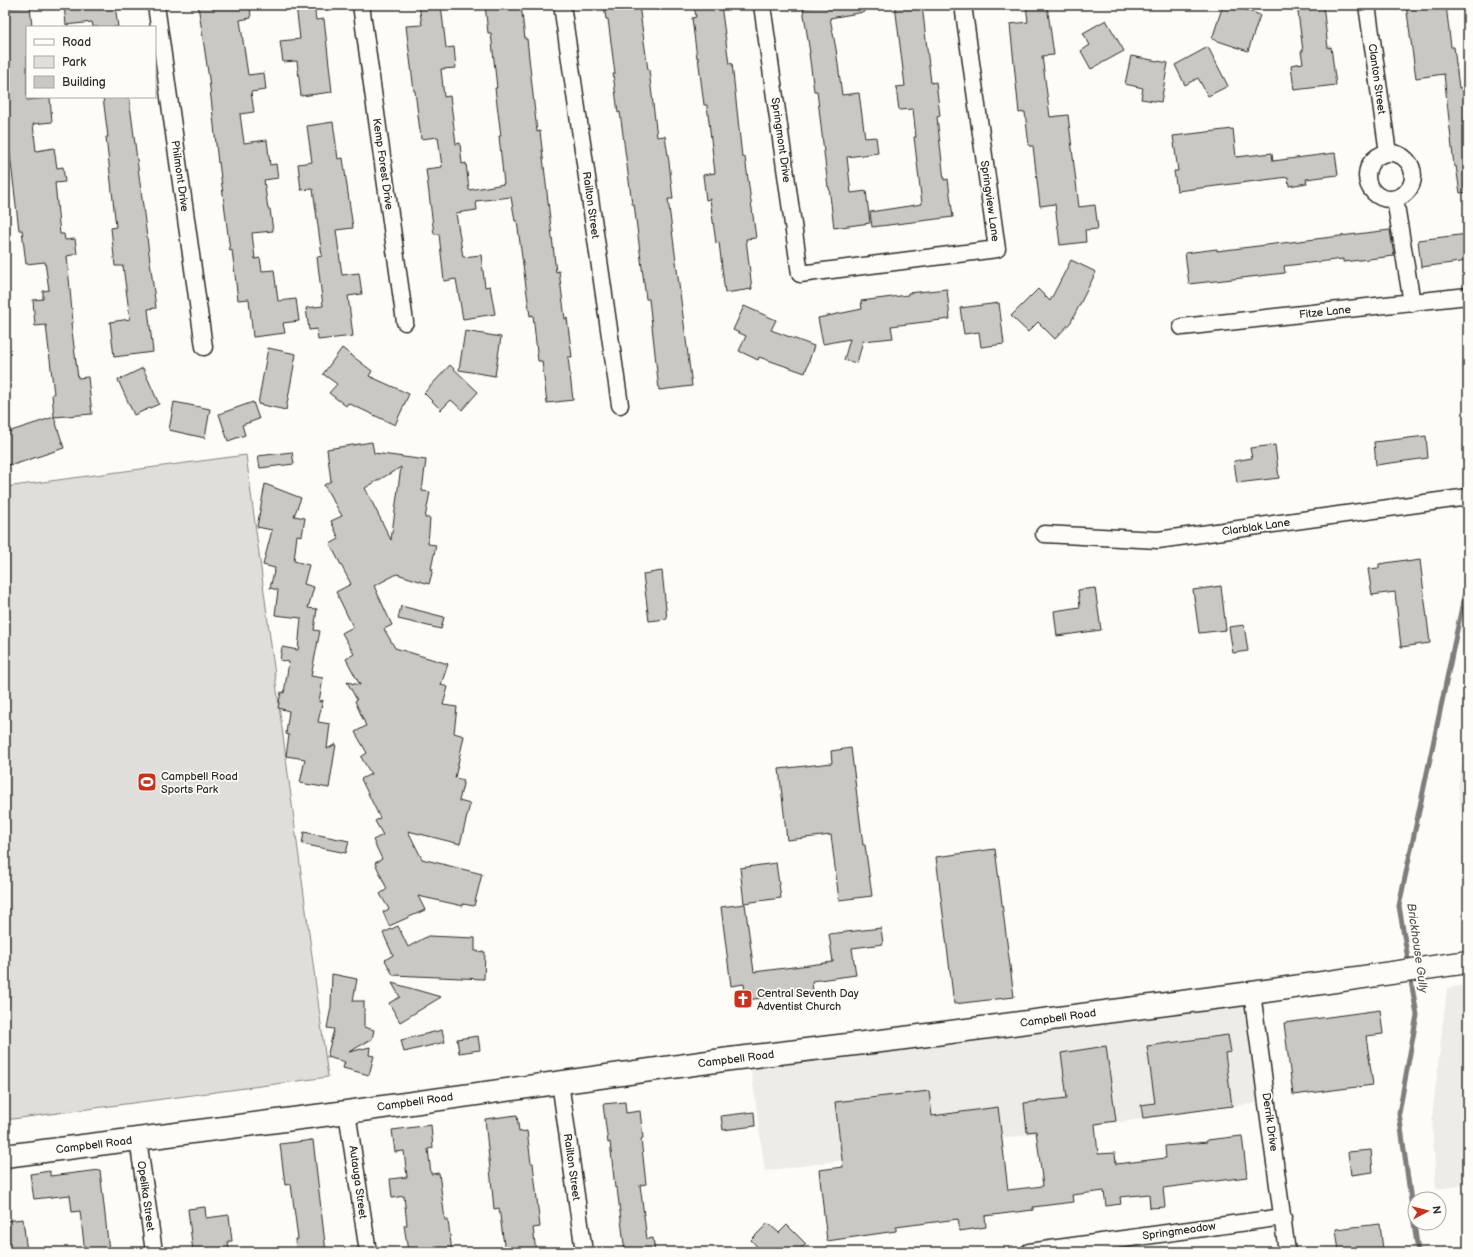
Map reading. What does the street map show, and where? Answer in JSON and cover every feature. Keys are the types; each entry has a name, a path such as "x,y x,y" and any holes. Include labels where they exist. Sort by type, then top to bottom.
{"street":[{"name":"Philmont Drive","path":"156,5 204,347"},
{"name":"Kemp Forest Drive","path":"361,5 405,322"},
{"name":"Railton Street","path":"562,5 620,405"},
{"name":"Springmont Drive","path":"762,5 800,274"},
{"name":"Springview Lane","path":"800,274 997,249 963,5"},
{"name":"Clanton Street","path":"1367,5 1388,154"},
{"path":"1396,154 1404,158 1410,165 1413,173 1413,182 1409,190 1403,196 1394,199 1385,199 1377,195 1371,188 1368,180 1368,171 1372,162 1379,156 1396,154"},
{"path":"1394,199 1412,302"},
{"name":"Fitze Lane","path":"1182,327 1468,296"},
{"name":"Clarblak Lane","path":"1044,534 1158,540 1468,497"},
{"name":"Campbell Road","path":"5,1156 348,1112 730,1059 1252,993 1424,967 1468,962"},
{"name":"Derrik Drive","path":"1252,993 1287,1252"},
{"name":"Railton Street","path":"560,1082 584,1252"},
{"name":"Autauga Street","path":"348,1112 368,1252"},
{"name":"Opelika Street","path":"138,1139 154,1252"},
{"name":"Springmeadow","path":"1029,1252 1283,1217"}],"shaded area":[{"path":"1468,735 1468,874 1458,785"},
{"path":"1468,985 1468,1185 1436,1189 1432,1118 1447,988"},
{"path":"1245,1002 1258,1103 765,1171 751,1069"}],"green space":[{"name":"Campbell Road Sports Park","path":"246,455 328,1077 5,1120 5,487"}],"building":[{"path":"64,5 115,5 118,26 93,26 92,22 66,25"},
{"path":"198,5 250,5 251,18 240,20 248,75 264,73 266,90 251,92 254,112 240,114 244,143 267,140 270,165 276,164 278,178 264,180 273,231 252,233 255,259 260,258 262,271 274,270 278,301 296,299 299,321 283,323 285,333 253,337 249,299 238,300 232,250 230,251 219,162 218,163 209,79"},
{"path":"296,5 314,5 316,20 324,19 332,92 301,96 297,61 283,62 280,41 300,39"},
{"path":"419,5 441,5 446,48 454,47 456,68 441,69 444,97 450,96 456,144 460,143 462,164 466,163 469,190 504,184 499,136 501,136 495,88 497,88 491,33 488,33 485,5 521,5 525,39 527,39 537,132 540,131 556,272 559,271 565,319 567,318 572,357 568,357 573,400 547,403 542,361 538,361 533,315 530,316 517,221 515,221 511,197 476,201 477,210 456,213 463,257 481,255 485,287 490,286 495,314 463,319 456,279 444,281 439,234 434,234 426,169 442,167 438,137 421,139 406,26 422,25"},
{"path":"604,5 639,5 657,137 665,136 669,162 673,199 668,199 692,386 659,390 649,299 646,299 634,204 632,204 620,112 618,113 608,19 606,19"},
{"path":"694,5 721,5 729,64 732,63 742,157 745,157 756,238 746,239 752,289 725,293 719,242 716,243 710,199 706,200 703,175 715,173 707,105 704,105 692,18 696,17"},
{"path":"824,5 863,5 864,12 830,18 842,95 859,93 865,138 876,137 878,153 847,157 851,193 866,191 870,223 834,228 817,91 814,91 803,8"},
{"path":"895,5 922,5 931,83 936,82 940,116 937,117 944,180 948,179 953,217 872,227 870,212 922,204 914,137 916,137 913,109 899,110 896,87 905,86"},
{"path":"1026,5 1047,5 1054,55 1042,56 1050,117 1068,115 1079,207 1095,205 1098,229 1085,230 1086,242 1060,245 1055,204 1040,206 1033,146 1029,146 1025,112 1019,113 1010,24 1028,22"},
{"path":"1223,5 1232,5 1260,15 1248,51 1212,39"},
{"path":"1297,5 1323,5 1328,48 1331,47 1336,85 1294,90 1291,65 1303,63 1301,51 1303,51"},
{"path":"1406,5 1446,5 1451,47 1454,47 1459,88 1468,87 1468,192 1460,193 1456,166 1454,166 1444,74 1416,78"},
{"path":"30,6 32,26 26,26 26,98 27,100 50,98 52,122 33,124 36,151 54,148 57,168 63,167 65,182 55,183 60,234 64,234 65,240 75,239 77,254 67,256 73,323 71,323 78,378 88,377 92,414 54,417 52,394 54,394 46,325 35,326 33,300 43,299 43,291 49,290 45,262 26,264 22,230 19,230 10,155 5,100 5,8"},
{"path":"1106,20 1124,51 1091,69 1081,51 1090,45 1083,33"},
{"path":"1208,47 1228,86 1208,96 1198,78 1185,85 1175,65"},
{"path":"1131,56 1168,63 1161,102 1141,99 1143,88 1125,84"},
{"path":"103,98 129,98 156,308 148,309 153,352 114,357 110,322 130,319 123,266 115,266 111,228 116,227 106,137 108,137"},
{"path":"333,122 338,159 343,158 353,228 336,230 342,275 359,273 362,294 348,296 353,336 318,340 317,329 309,330 306,308 323,306 317,257 322,256 313,189 301,190 298,164 312,162 307,126"},
{"path":"1233,129 1236,157 1272,153 1273,161 1335,153 1338,175 1306,179 1307,183 1289,186 1288,177 1177,191 1174,171 1178,171 1173,136"},
{"path":"1390,230 1394,256 1343,262 1343,259 1284,266 1285,273 1189,284 1185,253 1217,249 1217,251"},
{"path":"1468,234 1468,261 1421,267 1418,240"},
{"path":"1071,260 1096,272 1071,322 1055,339 1038,322 1028,332 1011,316 1038,289 1050,301"},
{"path":"947,289 950,319 891,326 893,338 863,341 857,363 844,360 850,339 823,344 818,318 862,309 861,301 908,295 908,293"},
{"path":"999,303 1004,344 981,347 979,332 964,334 960,308"},
{"path":"744,306 776,320 771,330 814,346 805,373 759,357 758,360 739,351 746,336 733,330"},
{"path":"465,331 501,337 495,376 459,370"},
{"path":"268,348 296,354 286,410 258,404"},
{"path":"342,348 372,371 369,376 409,394 395,425 348,403 346,406 329,393 337,384 323,374"},
{"path":"450,365 478,392 462,410 451,400 441,410 424,393"},
{"path":"143,368 159,404 134,415 118,380"},
{"path":"174,402 210,409 205,438 169,430"},
{"path":"253,402 259,419 242,425 245,435 228,441 219,414"},
{"path":"54,417 64,448 16,464 5,465 5,433"},
{"path":"1426,436 1428,458 1376,465 1374,442"},
{"path":"372,442 374,453 426,460 422,491 430,492 425,518 430,518 428,544 436,545 431,569 433,569 429,584 397,574 374,586 392,625 384,629 395,648 448,664 441,685 448,687 443,705 457,707 454,733 464,736 455,778 464,780 459,801 470,804 460,844 408,831 422,859 482,874 474,906 463,904 463,906 418,896 425,910 389,926 383,912 389,909 380,894 387,889 375,863 382,859 373,840 383,835 375,821 380,818 361,779 371,774 361,757 367,753 355,732 366,726 355,701 357,700 347,682 360,685 346,659 354,654 342,633 353,627 336,592 351,584 330,544 339,539 331,521 342,516 324,485 331,481 327,449","holes":["401,467 391,540 365,488"]},
{"path":"1275,445 1279,478 1237,483 1234,461 1252,458 1250,448"},
{"path":"292,452 294,464 260,468 258,456"},
{"path":"265,484 301,498 294,516 305,518 302,536 297,535 294,561 309,565 304,584 314,587 308,608 317,609 314,630 320,631 311,676 323,678 319,702 323,700 318,722 330,724 327,749 336,744 329,788 300,783 305,759 286,756 289,735 286,734 289,711 278,708 281,692 284,693 289,662 280,660 282,647 298,650 301,618 275,615 278,590 270,588 275,568 263,565 272,530 257,527"},
{"path":"1406,560 1406,562 1420,560 1430,643 1401,647 1395,592 1372,595 1368,569 1379,568 1379,564"},
{"path":"662,571 667,619 649,621 643,574"},
{"path":"1221,586 1226,630 1199,633 1193,590"},
{"path":"1095,588 1101,630 1057,636 1054,611 1080,607 1078,590"},
{"path":"401,606 444,617 441,629 398,619"},
{"path":"1244,625 1248,651 1233,653 1229,627"},
{"path":"851,748 863,845 865,845 872,896 839,900 831,835 787,840 779,769 832,763 831,751"},
{"path":"304,832 349,841 346,853 302,844"},
{"path":"995,849 1014,997 954,1004 936,857"},
{"path":"776,863 781,898 744,903 740,868"},
{"path":"745,904 754,972 833,962 829,934 881,928 883,944 852,948 856,975 812,981 813,992 746,1000 744,984 731,986 721,907"},
{"path":"398,926 408,947 428,936 475,938 475,951 485,952 484,979 393,975 385,960 393,955 383,933"},
{"path":"332,974 357,979 353,1001 364,1001 364,1027 374,1030 372,1039 349,1052 370,1047 369,1055 374,1056 369,1075 343,1068 345,1062 327,1057 334,1029 327,1028 331,1007"},
{"path":"392,983 441,997 400,1022 389,1003 400,997"},
{"path":"1380,1010 1383,1034 1366,1036 1373,1085 1293,1095 1284,1023"},
{"path":"442,1030 445,1042 404,1052 401,1040"},
{"path":"1228,1035 1231,1052 1225,1053 1232,1106 1143,1118 1141,1105 1155,1103 1147,1046"},
{"path":"478,1036 480,1050 459,1053 457,1039"},
{"path":"1106,1046 1116,1121 1095,1124 1098,1154 1115,1153 1116,1164 1166,1158 1165,1146 1207,1142 1207,1140 1242,1136 1247,1177 1163,1188 1165,1207 1150,1208 1149,1194 1120,1197 1121,1204 1106,1206 1104,1191 1072,1195 1073,1202 1033,1207 1033,1210 985,1216 986,1227 960,1231 958,1219 896,1227 896,1231 827,1241 819,1170 843,1167 835,1102 929,1091 932,1116 998,1107 1008,1190 1043,1186 1036,1131 1027,1132 1024,1103 1067,1098 1061,1053"},
{"path":"625,1102 626,1113 640,1111 643,1138 641,1139 646,1184 640,1185 647,1239 653,1238 655,1252 625,1252 617,1188 615,1188 610,1142 608,1143 603,1104"},
{"path":"754,1112 755,1126 723,1130 721,1116"},
{"path":"517,1115 519,1132 527,1131 531,1163 533,1163 540,1227 533,1228 536,1252 505,1252 499,1208 494,1209 485,1119"},
{"path":"431,1125 433,1148 428,1149 431,1174 439,1173 445,1220 448,1220 452,1252 433,1252 432,1248 408,1251 404,1225 407,1225 404,1196 392,1198 390,1179 407,1177 404,1151 395,1152 392,1130"},
{"path":"313,1140 326,1252 296,1252 295,1239 298,1239 291,1184 285,1185 280,1144"},
{"path":"1371,1150 1373,1172 1351,1175 1348,1152"},
{"path":"100,1170 109,1251 85,1252 80,1211 72,1212 70,1195 34,1199 30,1174 50,1171 50,1176"},
{"path":"205,1207 206,1218 229,1215 232,1241 228,1241 229,1252 193,1252 188,1209"},
{"path":"23,1219 27,1252 5,1252 5,1221"},
{"path":"768,1223 779,1233 787,1225 806,1244 797,1252 762,1252 751,1240"},
{"path":"1380,1224 1383,1250 1339,1252 1336,1229"}],"waterway":[{"name":"Brickhouse Gully","path":"1409,965 1399,906 1468,578"},
{"name":"Brickhouse Gully","path":"1410,975 1417,1015 1399,1113 1418,1252"}],"place":[{"name":"Campbell Road Sports Park","path":"147,782"},
{"name":"Central Seventh Day Adventist Church","path":"743,999"}]}
